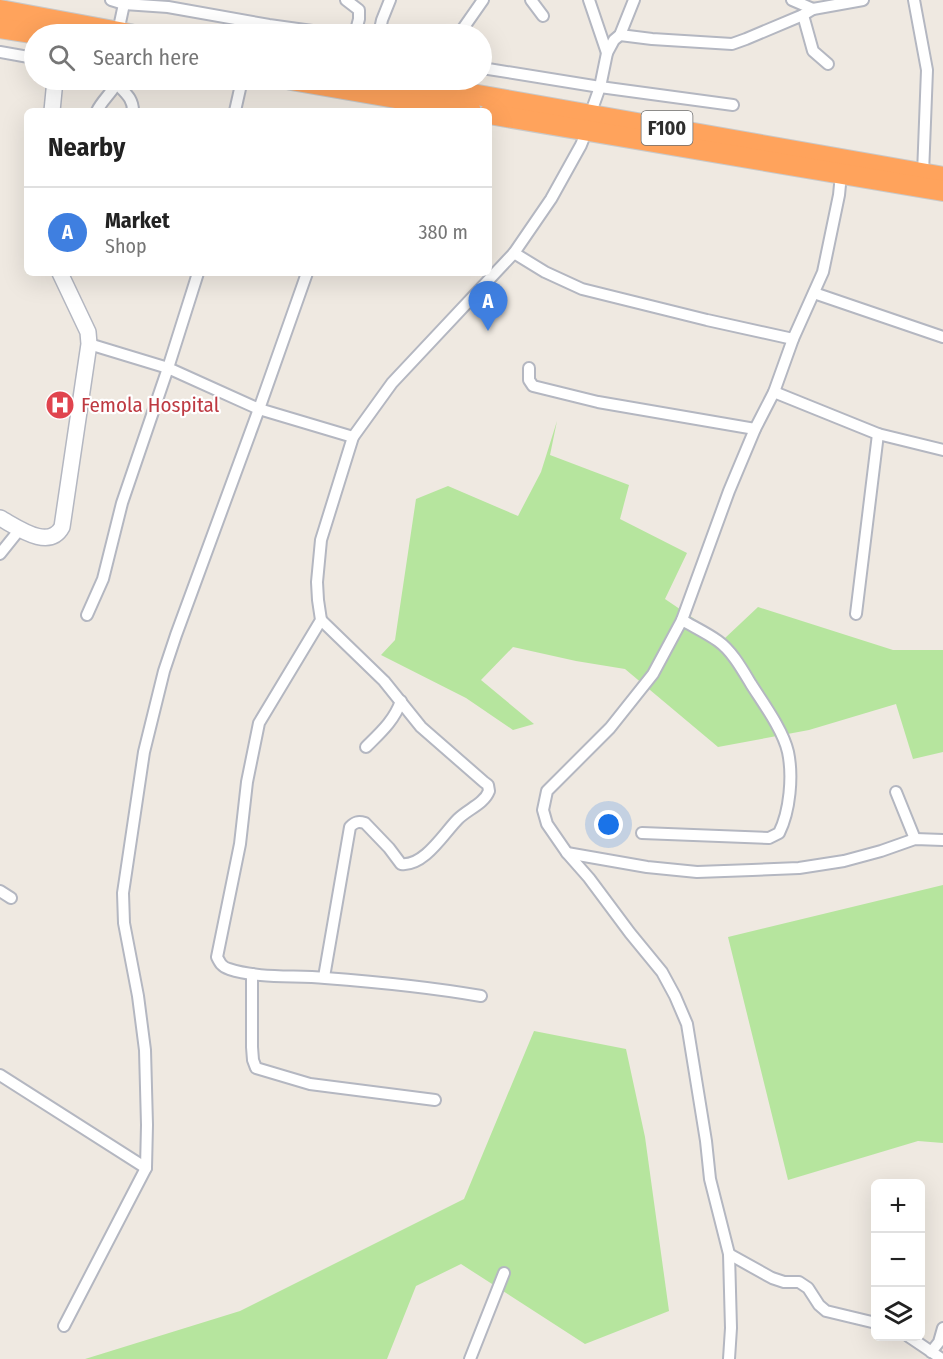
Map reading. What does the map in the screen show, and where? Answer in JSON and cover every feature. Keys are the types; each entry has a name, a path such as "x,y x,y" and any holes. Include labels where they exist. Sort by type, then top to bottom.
{"highway":[{"path":"0,10 75,24"},
{"path":"0,28 24,32"},
{"path":"348,90 450,108"},
{"name":"F100","path":"439,90 841,174 943,191"},
{"name":"F100","path":"492,114 589,122 943,177"}],"street":[{"path":"111,0 124,4 169,3 264,24"},
{"path":"346,0 359,10 358,24"},
{"path":"381,24 390,0"},
{"path":"466,24 483,0"},
{"path":"531,0 543,16"},
{"path":"589,0 607,52"},
{"path":"324,977 350,827 360,821 365,823 401,864 411,863 432,849 460,817 489,794 488,786 421,727 384,681 321,620 317,582 321,540 353,437 392,383 514,253 551,199 581,145 600,87 607,52 620,35 634,0"},
{"path":"792,0 808,12 813,51 828,64"},
{"path":"620,35 732,44 808,12 863,0"},
{"path":"914,0 927,70 923,174"},
{"path":"124,4 124,24"},
{"path":"0,51 24,56"},
{"path":"492,70 733,105"},
{"path":"52,108 54,90"},
{"path":"98,108 111,90"},
{"path":"124,90 130,97 134,108"},
{"path":"236,108 240,90"},
{"path":"729,1359 731,1328 729,1254 710,1179 687,1024 662,972 567,853 547,824 543,804 548,791 610,728 653,674 682,620 729,491 755,429 774,392 793,339 823,272 839,195 841,174"},
{"path":"514,253 545,272 582,289 793,339"},
{"path":"0,518 35,537 50,538 58,534 62,527 89,344 88,332 61,276"},
{"path":"87,615 103,579 122,502 197,276"},
{"path":"64,1326 146,1168 146,1050 124,923 123,893 144,752 164,671 306,276"},
{"path":"814,293 943,337"},
{"path":"89,344 168,368 260,409 353,437"},
{"path":"529,368 529,380 533,386 598,402 755,429"},
{"path":"774,392 878,434 943,450"},
{"path":"856,614 878,434"},
{"path":"0,554 20,528"},
{"path":"321,620 260,723 247,782 240,844 217,957 220,964 227,969 252,974 324,977 431,987 481,996"},
{"path":"642,833 769,838 779,833 788,807 790,777 788,751 771,715 730,652 718,641 682,620"},
{"path":"366,747 387,727 401,701"},
{"path":"896,792 915,839"},
{"path":"567,853 647,867 697,872 799,868 844,861 915,839 943,840"},
{"path":"0,891 11,898"},
{"path":"252,974 252,1047 256,1068 310,1084 435,1100"},
{"path":"0,1075 146,1168"},
{"path":"729,1254 772,1278 799,1282 808,1288 819,1305 826,1311 871,1322"},
{"path":"470,1359 504,1273"},
{"path":"931,1352 939,1342 943,1328"},
{"path":"915,1341 942,1359"}],"green space":[{"path":"557,421 550,455 629,485 620,519 687,553 665,599 724,639 758,607 893,650 943,650 943,752 913,759 896,704 809,730 718,747 625,669 513,647 481,680 534,724 513,730 466,698 381,655 395,640 416,499 448,486 518,516 541,472"},
{"path":"943,885 943,1143 918,1141 788,1180 728,937"},
{"path":"534,1031 626,1049 645,1137 669,1311 585,1344 461,1264 416,1286 387,1359 85,1359 240,1311 464,1199"}],"place":[{"name":"Market","path":"488,331"},
{"name":"Femola Hospital","path":"60,405"}]}
